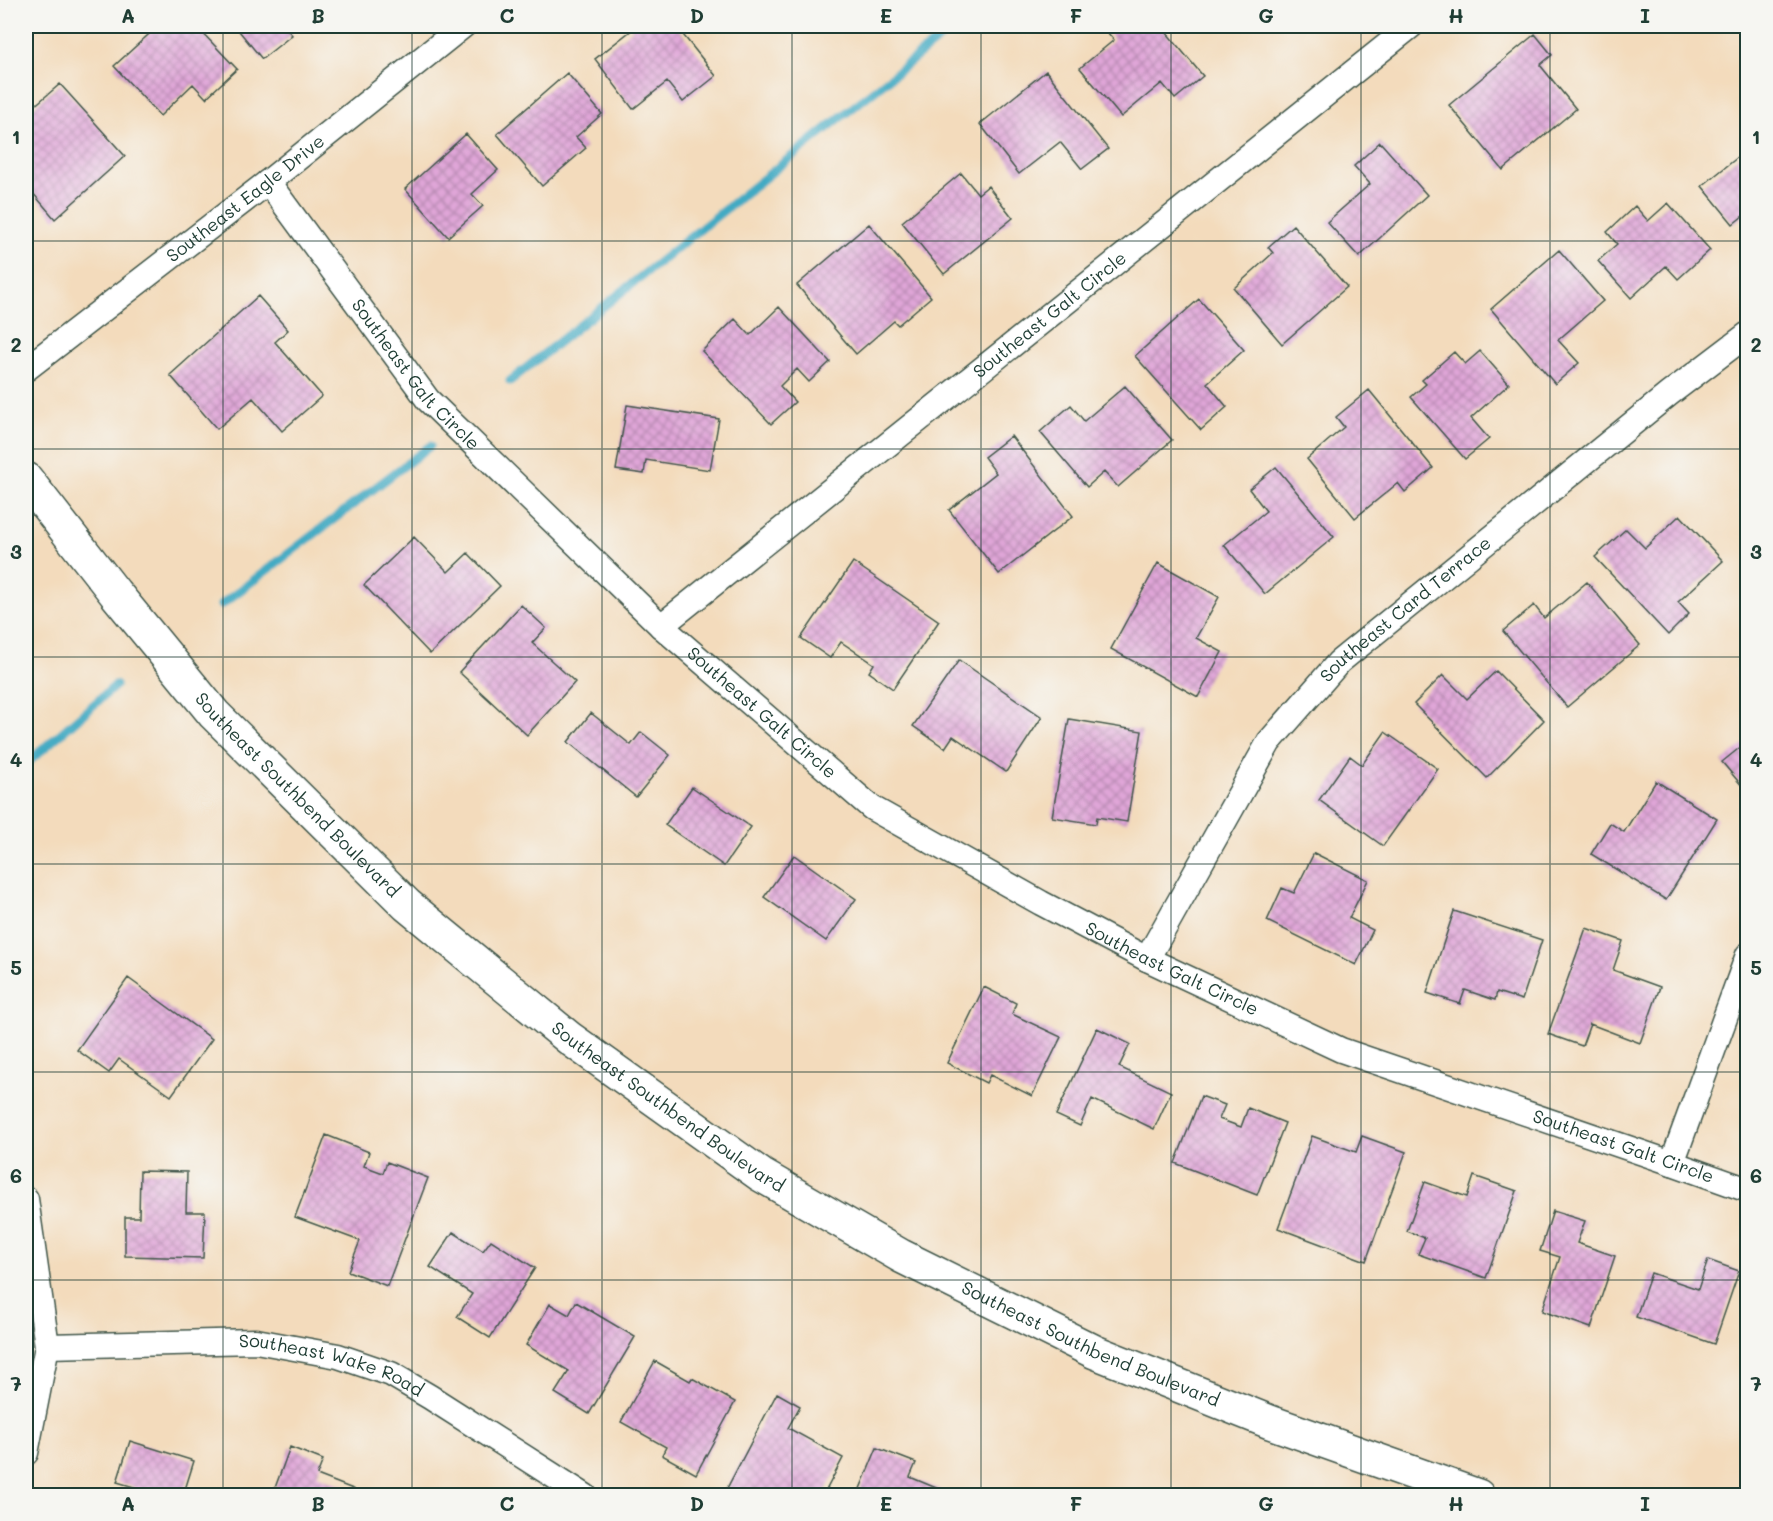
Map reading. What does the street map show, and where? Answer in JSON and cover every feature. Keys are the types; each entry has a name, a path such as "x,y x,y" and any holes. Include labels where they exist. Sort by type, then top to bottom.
{"street":[{"name":"Southeast Eagle Drive","path":"26,369 268,182 463,26"},
{"name":"Southeast Galt Circle","path":"661,626 1411,26"},
{"name":"Southeast Galt Circle","path":"268,182 428,400 661,626 872,808 1041,903 1147,959 1341,1050 1748,1190"},
{"name":"Southeast Card Terrace","path":"1147,959 1269,742 1339,662 1660,402 1748,334"},
{"name":"Southeast Southbend Boulevard","path":"26,478 214,714 407,905 569,1038 761,1174 901,1256 1095,1352 1270,1422 1478,1496"},
{"path":"1672,1162 1748,955"},
{"path":"26,1199 47,1346 26,1453"},
{"name":"Southeast Wake Road","path":"47,1346 256,1341 338,1356 391,1374 585,1496"}],"building":[{"path":"158,26 196,26 237,69 206,98 193,84 160,116 114,66"},
{"path":"235,26 284,26 292,35 262,59"},
{"path":"629,26 676,26 716,76 683,102 667,82 633,109 595,59 633,29"},
{"path":"1115,26 1161,26 1203,76 1175,99 1162,83 1121,117 1080,68 1114,40 1107,32"},
{"path":"1535,34 1552,55 1540,65 1576,109 1503,170 1449,105"},
{"path":"1046,71 1108,149 1082,169 1060,142 1019,174 980,124"},
{"path":"567,73 602,114 576,137 586,148 542,186 497,134"},
{"path":"60,84 125,156 55,219 26,185 26,107 29,104 32,108"},
{"path":"466,134 498,170 472,194 483,206 448,237 405,189"},
{"path":"1380,142 1427,195 1359,257 1327,222 1370,184 1354,166"},
{"path":"1748,149 1748,212 1733,224 1702,186"},
{"path":"961,173 978,194 988,186 1013,218 944,274 902,222"},
{"path":"1668,203 1710,250 1678,279 1666,266 1631,298 1598,261 1617,244 1607,232 1635,206 1648,221"},
{"path":"869,224 931,297 898,325 894,321 856,354 797,285"},
{"path":"1293,225 1347,287 1282,344 1234,288 1273,253 1268,247"},
{"path":"1559,250 1603,301 1558,340 1579,363 1555,384 1491,309"},
{"path":"258,296 288,330 275,342 322,396 282,431 253,398 217,429 170,375"},
{"path":"1199,299 1244,350 1207,383 1227,407 1201,430 1135,356"},
{"path":"779,307 830,362 809,382 797,369 780,386 795,402 771,424 702,351 735,319 750,335"},
{"path":"1480,351 1509,384 1471,418 1489,439 1465,459 1411,397 1426,384 1422,380 1454,352 1465,364"},
{"path":"1125,386 1172,440 1118,487 1104,472 1087,487 1040,432 1071,405 1084,421"},
{"path":"1369,390 1433,468 1405,492 1398,483 1355,518 1307,459 1344,427 1336,417"},
{"path":"627,405 719,419 710,470 646,460 644,474 616,470"},
{"path":"1011,436 1073,516 999,574 949,510 996,473 984,457"},
{"path":"1276,467 1334,537 1265,594 1224,545 1266,511 1249,489"},
{"path":"1680,515 1723,561 1678,602 1689,614 1668,635 1595,557 1626,529 1645,548"},
{"path":"414,537 448,572 468,553 500,586 430,654 364,585"},
{"path":"853,562 939,621 893,689 869,672 874,664 841,642 830,658 801,638"},
{"path":"1158,563 1219,597 1196,638 1222,652 1198,697 1111,649"},
{"path":"1587,582 1640,645 1567,707 1503,631 1534,605 1544,618"},
{"path":"521,605 546,628 532,643 575,682 527,735 459,672"},
{"path":"959,660 1042,717 1006,772 953,736 945,748 913,726"},
{"path":"1496,671 1544,720 1487,778 1414,704 1443,675 1467,699"},
{"path":"591,713 631,745 641,732 670,755 636,797 568,742"},
{"path":"1069,719 1142,731 1127,822 1097,817 1096,824 1052,817"},
{"path":"1385,732 1438,769 1383,846 1319,800 1350,756 1362,765"},
{"path":"1748,741 1748,793 1722,762"},
{"path":"1656,781 1717,819 1666,900 1591,854 1610,823 1624,832"},
{"path":"692,787 751,827 724,866 665,825"},
{"path":"1314,853 1368,880 1349,918 1373,930 1356,965 1267,921 1282,888 1294,893"},
{"path":"794,855 856,899 826,941 764,897"},
{"path":"1454,911 1542,940 1522,1000 1497,992 1495,1000 1465,990 1460,1004 1427,993"},
{"path":"1586,928 1623,941 1613,970 1660,987 1640,1043 1590,1024 1582,1046 1548,1034"},
{"path":"128,978 212,1039 171,1096 119,1059 109,1073 77,1050"},
{"path":"984,987 1016,1003 1012,1014 1061,1037 1032,1096 990,1075 986,1083 947,1063"},
{"path":"1097,1028 1130,1044 1119,1067 1171,1092 1154,1129 1092,1099 1080,1126 1056,1115"},
{"path":"1201,1096 1225,1105 1219,1119 1241,1127 1248,1108 1285,1123 1257,1195 1175,1163"},
{"path":"326,1135 369,1152 364,1166 383,1173 387,1162 428,1178 387,1286 348,1271 360,1241 295,1217"},
{"path":"1312,1136 1356,1152 1362,1136 1406,1152 1366,1261 1278,1228"},
{"path":"140,1171 187,1172 186,1212 205,1212 203,1258 125,1256 125,1217 139,1217"},
{"path":"1474,1176 1517,1191 1486,1278 1418,1254 1425,1238 1407,1231 1425,1182 1467,1197"},
{"path":"1553,1211 1585,1221 1577,1243 1615,1256 1591,1328 1542,1311 1560,1257 1540,1251"},
{"path":"453,1232 483,1251 491,1240 535,1268 490,1338 457,1317 472,1294 430,1267"},
{"path":"1708,1260 1739,1271 1714,1344 1636,1317 1651,1273 1698,1289"},
{"path":"576,1302 635,1337 589,1414 555,1393 569,1371 526,1345 550,1304 569,1315"},
{"path":"655,1361 690,1381 692,1378 735,1402 696,1474 662,1455 666,1447 621,1422"},
{"path":"777,1393 800,1406 788,1428 843,1458 823,1496 728,1496 724,1494"},
{"path":"130,1441 194,1461 183,1496 132,1496 134,1487 117,1482"},
{"path":"290,1447 323,1460 317,1475 371,1496 272,1496"},
{"path":"877,1448 916,1463 910,1477 941,1490 939,1496 857,1496"}],"waterway":[{"path":"510,381 955,26"},
{"path":"221,605 430,446"},
{"path":"26,764 116,685"}]}
